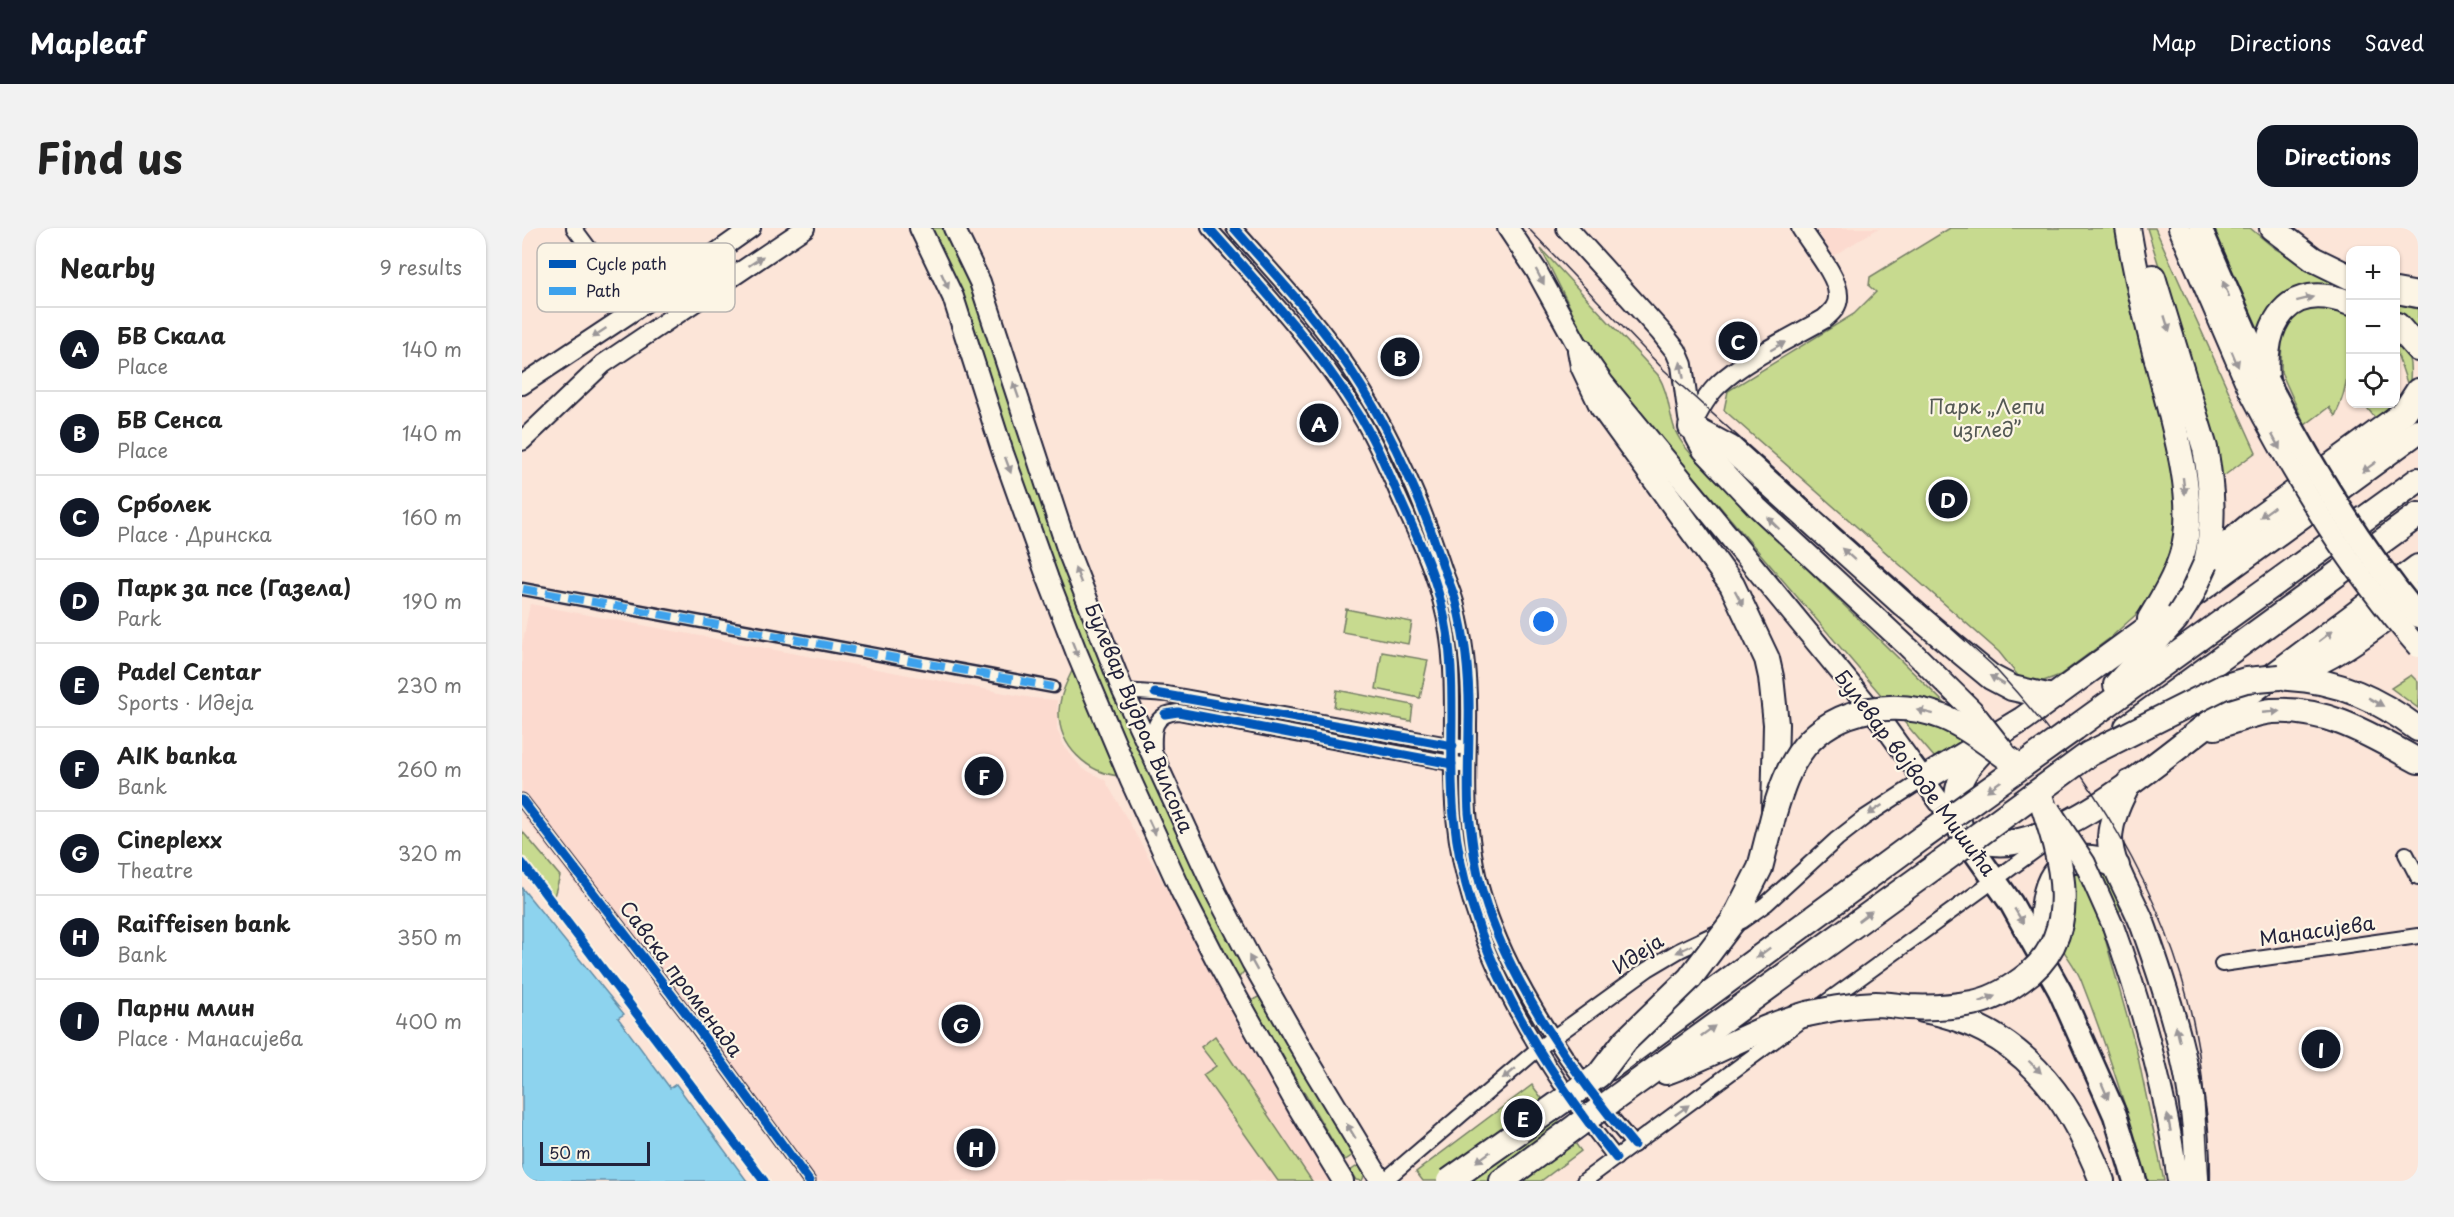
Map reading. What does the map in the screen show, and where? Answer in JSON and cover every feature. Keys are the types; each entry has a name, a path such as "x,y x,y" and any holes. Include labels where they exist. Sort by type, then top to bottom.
{"highway":[{"path":"2128,228 2174,428 2187,507 2186,536 2178,566 2143,632"},
{"path":"2075,728 2179,615 2201,578 2213,528 2212,499 2205,448 2136,228"},
{"path":"2272,228 2313,259 2346,275"},
{"path":"2400,292 2418,295"},
{"path":"2258,386 2270,335 2278,316 2285,308 2300,299 2316,296 2346,302"},
{"path":"2404,328 2418,349"},
{"path":"1580,350 1586,374 1602,406 1732,585 1763,649 1771,677 1776,747 1774,813"},
{"path":"2206,563 2255,521 2383,429 2405,411 2418,391"},
{"path":"1691,427 1730,448 1903,604 1991,677 2012,688 2052,697"},
{"path":"1924,779 1999,735 2417,431"},
{"path":"1449,1181 1599,1075 1810,918 2418,480"},
{"path":"1502,1181 2418,515"},
{"path":"1999,735 1970,765 1957,788 1956,810 1962,834 1978,841 2013,842 2034,836 2082,814 2129,783 2418,567"},
{"path":"2280,677 2305,669 2329,656 2418,595"},
{"path":"2089,754 2223,687 2247,680 2280,677 2324,681 2349,689 2380,704 2416,728"},
{"path":"1599,1075 1625,1041 1690,978 1733,921 1760,868 1786,777 1808,743 1839,721 1875,708 1909,709 1945,718 2012,761"},
{"path":"2195,734 2261,713 2294,711 2313,713 2357,729 2418,761"},
{"path":"2129,783 2116,809 2112,828 2112,852 2142,921 2178,1031 2190,1091 2197,1181"},
{"path":"1909,1007 1957,1005 2000,994 2031,974 2048,953 2062,918 2064,890 2059,863 2040,796"},
{"path":"2041,955 2044,906 2056,870 2065,863 2079,858 2096,858 2117,866"},
{"path":"1643,1078 1690,1063 1785,1020 1839,1007 1877,1004 1936,1012 1975,1025 1995,1036 2042,1073 2067,1106 2092,1154 2102,1181"}],"main road":[{"name":"Булевар Вудроа Вилсона","path":"920,228 953,297 1048,579 1131,781 1182,894 1219,965 1298,1107 1343,1181"},
{"name":"Булевар Вудроа Вилсона","path":"954,228 980,282 1068,551 1124,691 1216,893 1252,962 1305,1055 1383,1181"},
{"name":"Булевар војводе Мишића","path":"1508,228 1536,270 1580,350 1602,383 1884,725 1996,880 2041,955 2115,1115 2135,1181"},
{"path":"1567,228 1662,332 1676,351 1682,365 1691,427 1703,450 1757,507 1909,648 1972,710 2040,796 2085,863 2113,926 2134,982 2162,1089 2178,1181"},
{"path":"2179,228 2258,386 2305,453 2375,561 2418,616"},
{"path":"2200,228 2258,386 2296,479 2369,586 2418,647"}],"street":[{"path":"574,228 585,243"},
{"path":"730,243 751,228"},
{"path":"735,275 805,228"},
{"path":"1209,228 1315,350 1355,408 1388,470 1427,556 1447,626 1453,689 1454,816 1470,902 1481,934 1505,988 1539,1048 1589,1125 1616,1158"},
{"path":"1234,228 1338,351 1385,424 1415,487 1456,602 1466,665 1469,704 1470,821 1474,854 1483,894 1511,965 1554,1037 1600,1104 1634,1144"},
{"path":"1691,427 1703,405 1719,384 1734,372 1832,312 1838,295 1830,274 1801,228"},
{"path":"522,384 632,312"},
{"path":"522,441 603,364 680,312"},
{"path":"523,589 1053,687"},
{"path":"1124,691 1167,694 1468,748"},
{"path":"1155,759 1154,726 1157,719 1165,714 1178,712 1468,766"},
{"name":"Идеја","path":"1383,1181 1539,1048 1648,969 1680,950 1742,921 1766,904 1837,839 1864,818 1924,779"},
{"name":"Савска променада","path":"522,800 695,1025 809,1181"},
{"path":"1584,1181 1996,880 2082,814"},
{"path":"2406,854 2418,876"},
{"name":"Манасијева","path":"2222,964 2418,936"}],"shaded area":[{"path":"1816,228 1879,228 1833,256"},
{"path":"530,604 1032,698 1057,700 1057,729 1065,748 1082,768 1105,780 1332,1181 800,1181 684,1023 522,815 522,646"}],"green space":[{"path":"925,228 954,228 1068,551 1252,962 1231,987 1131,781"},
{"name":"Парк „Лепи изглед”","path":"1950,228 2118,228 2176,494 2173,562 2155,592 2141,610 2110,638 2060,675 2027,687 1999,652 1724,410 1728,391 1854,314 1876,292 1869,286 1870,277"},
{"path":"2147,228 2155,228 2256,452 2221,478 2217,451"},
{"path":"2208,228 2250,228 2274,248 2346,287 2346,295 2267,314 2260,327 2257,341"},
{"path":"1541,249 1658,375 1675,430 1691,454 1980,738 1941,765 1621,391 1583,333"},
{"path":"2400,305 2418,309 2418,327 2400,317"},
{"path":"2302,307 2336,308 2346,312 2346,383 2335,416 2329,407 2305,425 2281,372 2282,325"},
{"path":"2400,341 2410,360 2409,389 2400,362"},
{"path":"2367,408 2392,408 2380,424"},
{"path":"1346,609 1412,622 1408,644 1342,632"},
{"path":"1382,652 1428,660 1420,698 1376,689"},
{"path":"1074,667 1121,776 1097,770 1087,764 1077,756 1064,736 1059,711 1064,688"},
{"path":"2411,675 2418,682 2418,708 2391,688"},
{"path":"1337,690 1413,705 1411,721 1334,707"},
{"path":"522,831 560,876 554,896 522,857"},
{"path":"2077,865 2105,870 2121,910 2101,924 2137,1052 2164,1181 2147,1181 2117,1080 2091,1005 2078,973 2058,941 2053,927 2052,919 2056,902"},
{"path":"1260,996 1353,1155 1344,1161 1251,1001"},
{"path":"1215,1036 1312,1181 1278,1181 1203,1075 1216,1066 1201,1047"},
{"path":"1532,1085 1581,1151 1541,1181 1423,1181 1416,1172"},
{"path":"1359,1165 1365,1174 1362,1181 1356,1180 1350,1171"}],"water":[{"path":"522,888 624,1014 618,1018 670,1088 676,1084 747,1181 522,1181"}],"tram line":[{"path":"1528,228 1664,370 1992,665 2060,746 2119,834 2144,882 2165,930 2182,980 2195,1031 2205,1106 2209,1181"}],"marked path":[{"path":"523,589 1053,687"}],"cycle path":[{"path":"1209,228 1285,315 1338,383 1362,419 1375,444 1420,544 1438,591 1447,629 1452,682 1454,817 1461,864 1473,910 1490,955 1533,1041 1559,1081 1616,1158"},
{"path":"1234,228 1300,303 1337,350 1370,400 1410,479 1454,597 1462,632 1469,694 1469,813 1476,864 1494,927 1526,994 1546,1027 1589,1090 1634,1145"},
{"path":"1155,693 1453,746"},
{"path":"1165,714 1178,712 1452,764"},
{"path":"522,800 695,1025 809,1181"},
{"path":"522,863 764,1181"}],"place":[{"name":"Срболек","path":"1738,341"},
{"name":"БВ Сенса","path":"1400,357"},
{"name":"БВ Скала","path":"1319,423"},
{"name":"Парк за псе (Газела)","path":"1948,499"},
{"name":"AIK banka","path":"984,776"},
{"name":"Cineplexx","path":"961,1024"},
{"name":"Парни млин","path":"2321,1049"},
{"name":"Padel Centar","path":"1523,1118"},
{"name":"Raiffeisen bank","path":"976,1148"}]}
